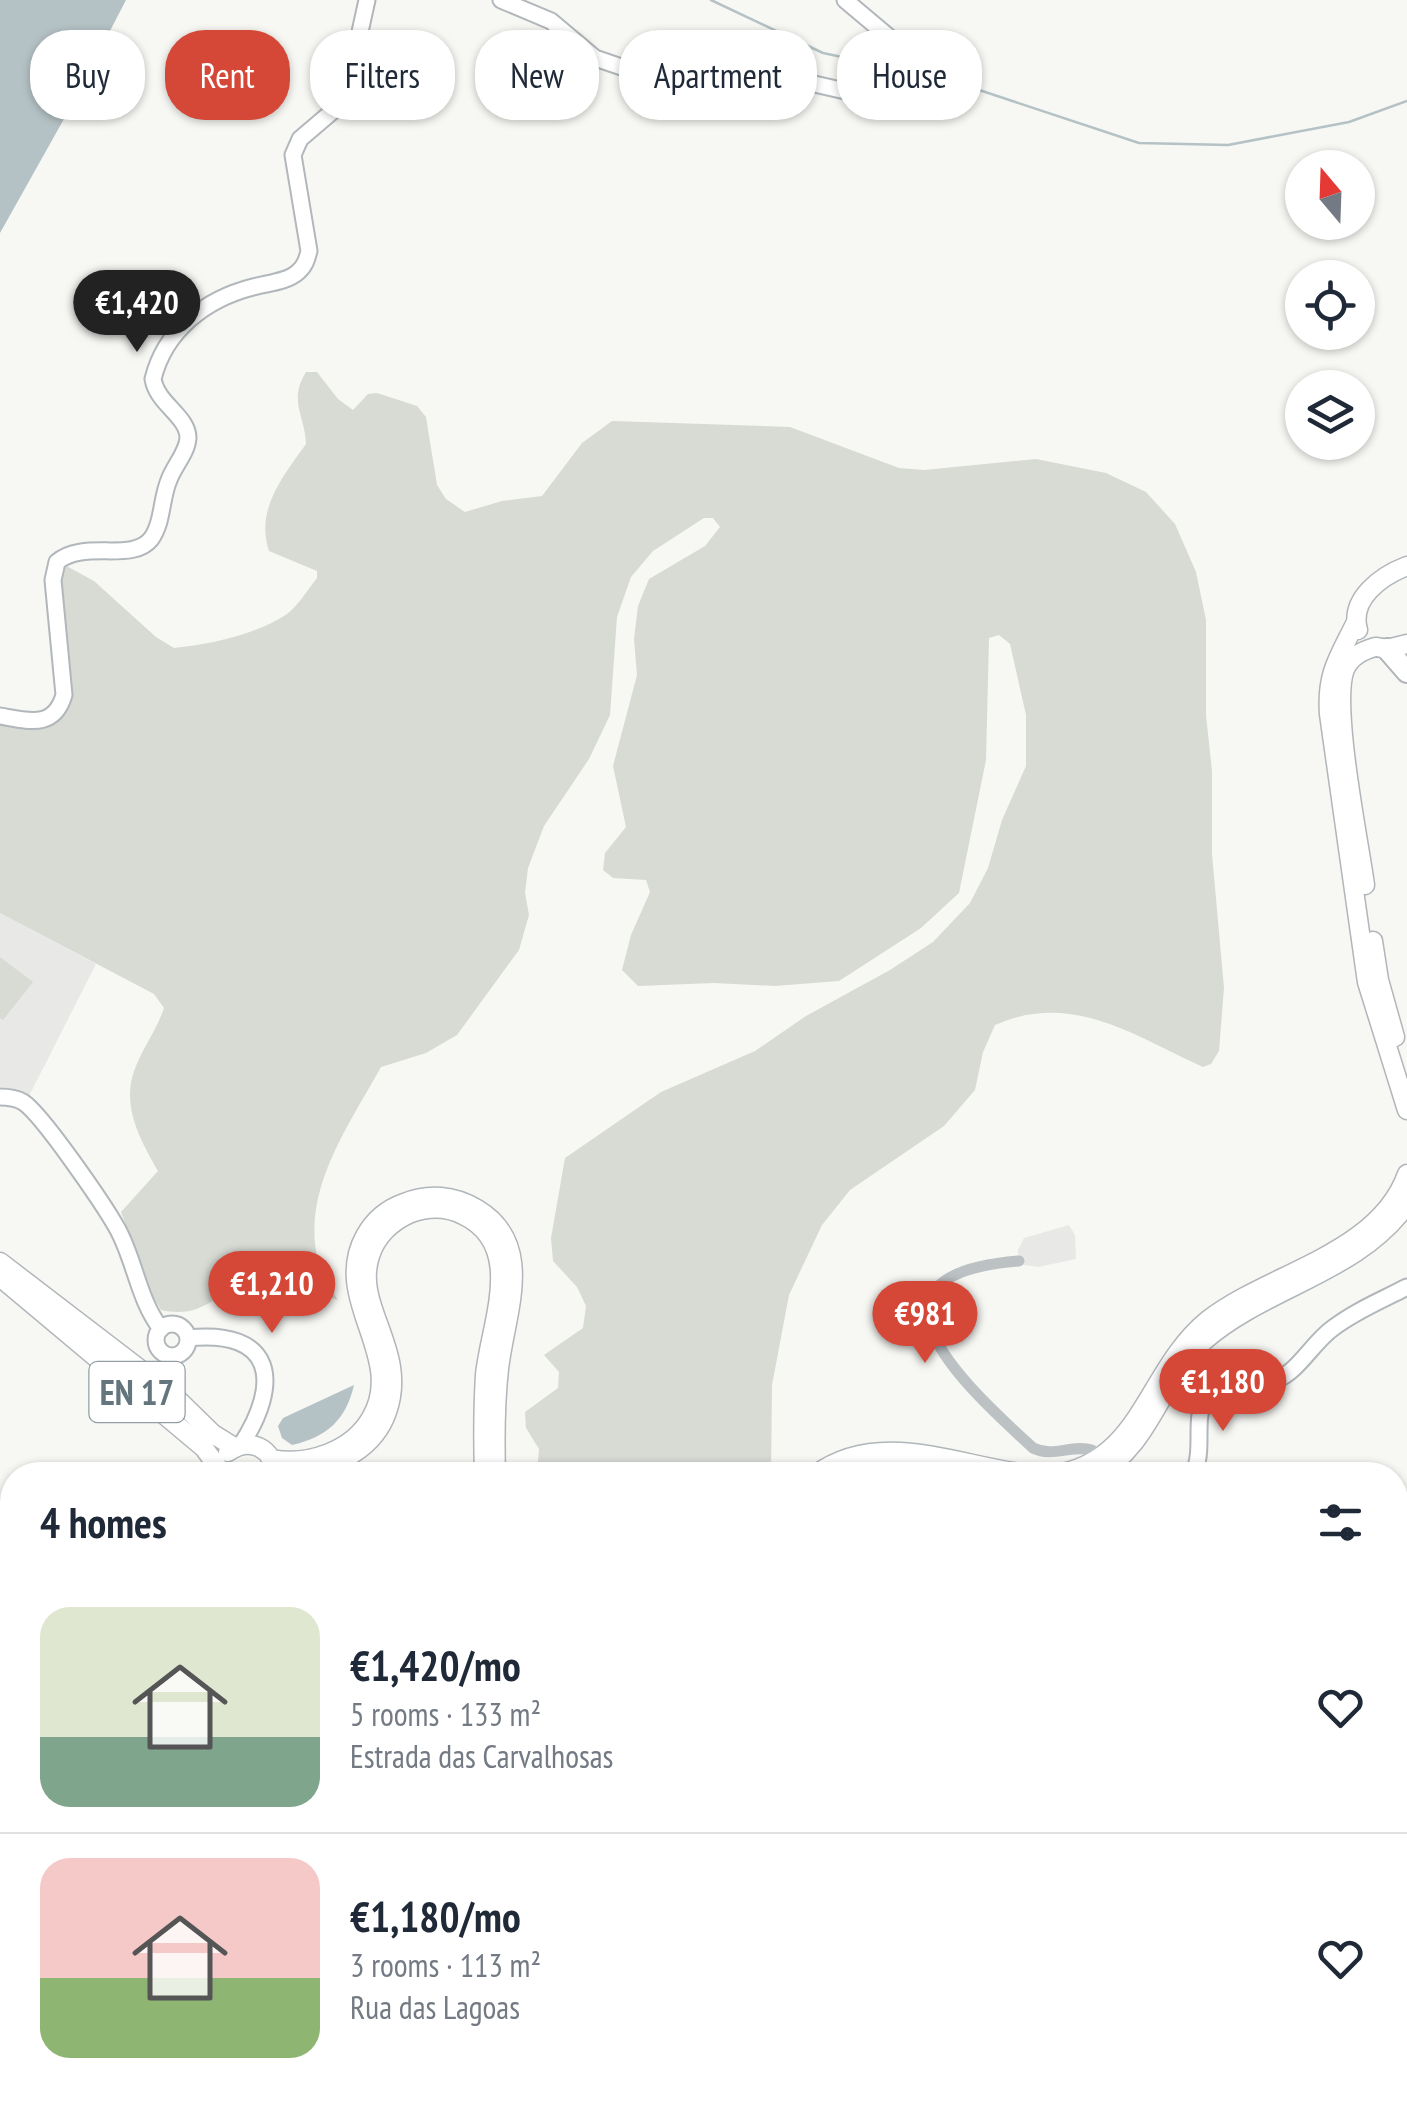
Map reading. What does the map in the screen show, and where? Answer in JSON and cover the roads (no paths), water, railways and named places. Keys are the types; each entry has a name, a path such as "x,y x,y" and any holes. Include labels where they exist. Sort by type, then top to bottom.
{"highway":[{"path":"1394,646 1407,672"}],"main road":[{"path":"1404,567 1367,593 1332,668 1328,688 1367,982 1407,1110"},
{"path":"1356,622 1361,635 1394,646"},
{"path":"1394,646 1362,651 1349,662 1342,680 1341,702 1376,960 1390,1022 1407,1070"},
{"path":"1091,1462 1111,1450 1134,1424 1174,1356 1198,1329 1232,1304 1368,1230 1388,1209 1407,1174"},
{"path":"222,1462 237,1446 250,1444 271,1462 300,1462 352,1440 370,1420 381,1376 354,1284 358,1250 368,1230 393,1207 416,1198 440,1196 482,1212 502,1233 513,1260 514,1282 498,1382 496,1462"},
{"path":"1116,1462 1135,1444 1201,1343 1240,1314 1375,1240 1407,1204"},
{"path":"335,1462 355,1453 382,1424 392,1395 394,1374 370,1295 368,1264 378,1239 391,1225 410,1214 433,1208 455,1212 475,1222 491,1240 499,1259 500,1294 485,1376 484,1462"},
{"name":"EN 17","path":"0,1262 171,1393 201,1434 214,1462"},
{"name":"EN 17","path":"0,1276 79,1342 201,1434 237,1446"},
{"path":"840,1462 887,1450 959,1462"}],"street":[{"path":"0,716 44,721 55,715 61,705 64,695 52,580 57,562 76,551 140,548 149,542 156,528 168,480 188,439 184,422 162,401 154,379 156,366 175,333 200,309 244,289 289,278 306,261 309,251 293,155 300,139 334,110 346,91 367,0"},
{"path":"501,0 552,21 594,58 648,78 681,106 704,108 739,88 763,81 810,83 876,98 900,93 911,68 902,48 845,0"},
{"path":"0,1097 13,1098 29,1107 72,1162 118,1230 148,1309 161,1329"},
{"path":"1018,1260 966,1269 946,1279 930,1304 935,1340 968,1388 1033,1448 1045,1453 1080,1447 1092,1450"},
{"path":"1198,1462 1204,1402 1221,1388 1257,1385 1286,1375 1331,1329 1407,1287"},
{"path":"177,1325 188,1338 182,1353 168,1356 160,1351 156,1343 161,1329 177,1325"},
{"path":"188,1338 232,1338 254,1350 262,1362 264,1378 257,1420 271,1462"},
{"path":"237,1446 257,1420"}],"waterway":[{"path":"711,0 837,56"},
{"path":"982,91 1139,143 1228,145 1349,122 1407,101"}]}
